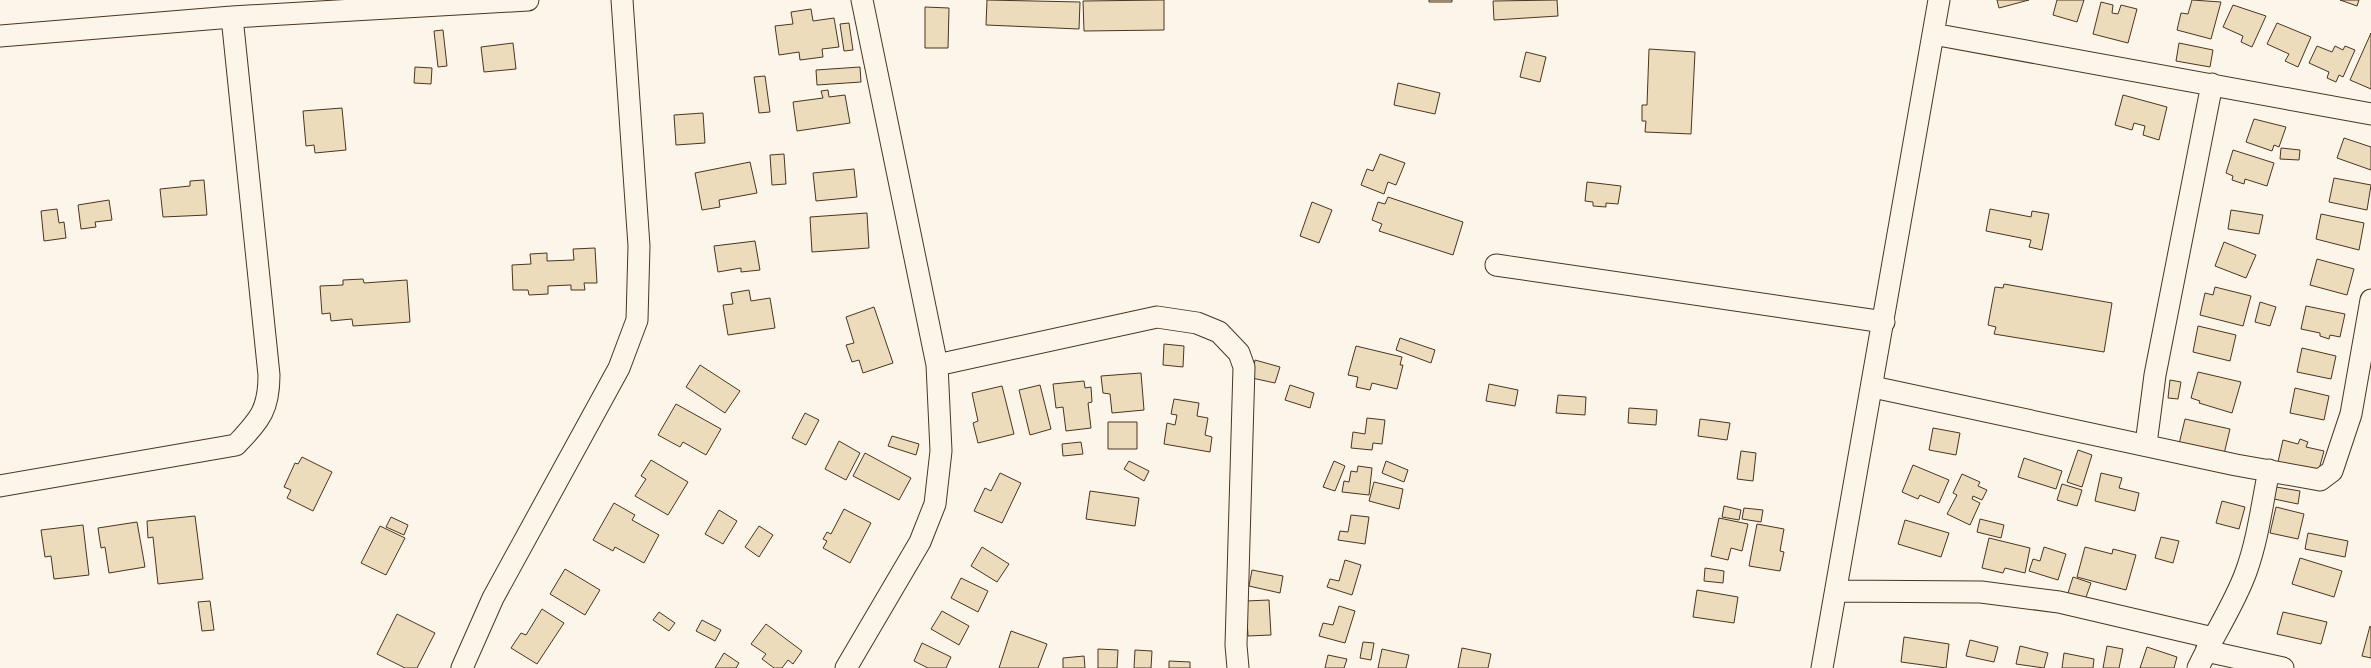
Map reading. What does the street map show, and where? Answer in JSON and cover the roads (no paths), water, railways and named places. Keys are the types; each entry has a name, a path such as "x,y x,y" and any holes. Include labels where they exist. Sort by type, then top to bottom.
{"street":[{"path":"0,36 232,17 307,6 528,0"},
{"path":"462,668 493,598 619,368 637,320 639,246 622,0"},
{"path":"846,668 920,542 935,504 941,451 937,365 862,0"},
{"path":"1822,668 1873,387 1939,0"},
{"path":"0,486 236,445 258,421 269,398 269,375 232,17"},
{"path":"1933,34 2371,114"},
{"path":"2146,444 2155,375 2212,84"},
{"path":"1496,265 1884,322"},
{"path":"1873,387 2146,444 2236,466 2320,480 2332,470 2351,414 2371,300"},
{"path":"937,365 1157,317 1198,323 1219,332 1238,352 1244,367 1236,645 1238,668"},
{"path":"2206,652 2246,570 2257,533 2269,470"},
{"path":"1836,591 1981,592 2059,602 2206,652 2283,668"}]}
